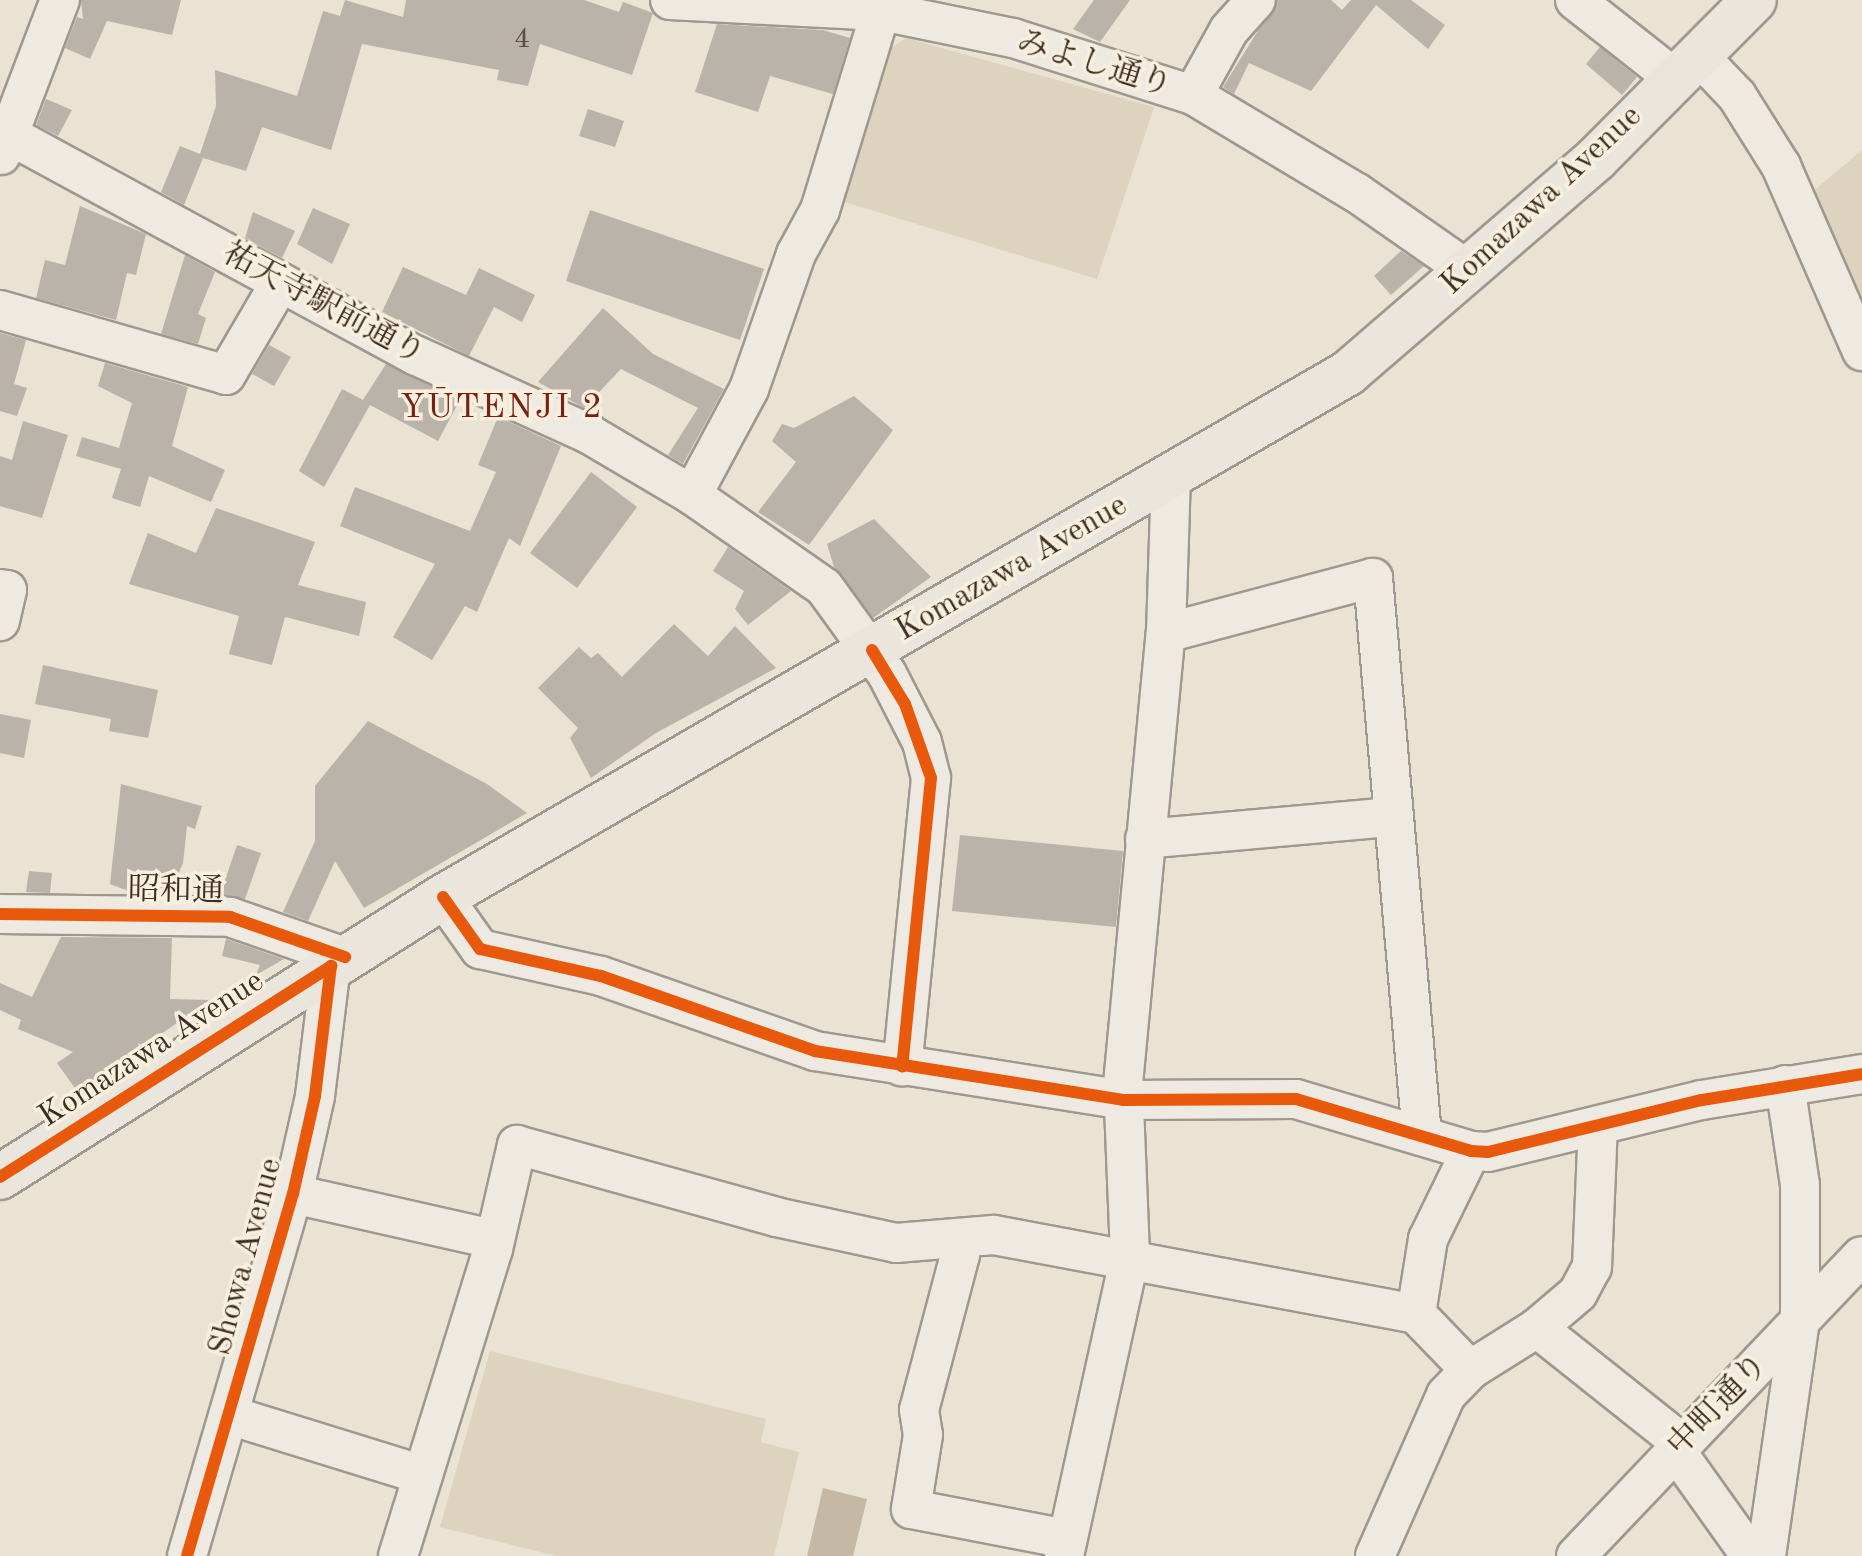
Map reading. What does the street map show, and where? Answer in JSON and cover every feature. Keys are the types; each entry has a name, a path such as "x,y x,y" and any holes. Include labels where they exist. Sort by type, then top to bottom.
{"main road":[{"name":"Komazawa Avenue","path":"0,1177 443,897 1348,373 1596,159 1685,65 1754,0"}],"street":[{"path":"2,140 60,0"},
{"name":"みよし通り","path":"670,0 788,2 881,11 1013,38 1193,95 1357,193 1469,271"},
{"path":"1193,95 1229,30 1256,0"},
{"path":"1575,0 1737,96 1781,166 1862,351"},
{"path":"692,495 749,389 794,258 820,210 881,11"},
{"name":"祐天寺駅前通り","path":"2,140 417,356 589,434 692,495 824,587 872,650 905,704 931,778 902,1067"},
{"path":"0,310 226,375 280,283"},
{"path":"954,1240 960,1255 919,1410 923,1435 911,1509 1066,1548 1129,1263 1123,1100 1166,633 1171,476"},
{"path":"1166,633 1373,578 1390,817 1422,1136"},
{"path":"0,589 7,590 0,621"},
{"path":"1145,839 1390,817"},
{"path":"443,897 480,949 601,976 761,1037 902,1067 1123,1100 1296,1099 1471,1151 1785,1085 1862,1074"},
{"name":"昭和通","path":"0,914 230,917 338,961"},
{"name":"Showa Avenue","path":"187,1556 293,1194 315,1096 338,961"},
{"path":"1766,1556 1800,1321 1799,1174 1785,1085"},
{"path":"1375,1556 1427,1429 1470,1370 1537,1328 1578,1293 1592,1267 1598,1126"},
{"path":"398,1556 493,1239 517,1145 896,1243 994,1235 1129,1263 1416,1314 1470,1370"},
{"path":"1416,1314 1428,1239 1471,1151"},
{"path":"293,1194 493,1239"},
{"name":"中町通り","path":"1576,1556 1862,1256"},
{"path":"1537,1328 1679,1448 1751,1556"},
{"path":"229,1415 423,1475"}],"shaded area":[{"path":"906,38 1154,107 1097,279 838,200 886,51"},
{"path":"1862,150 1862,330 1805,198"},
{"path":"490,1351 766,1419 761,1442 799,1452 774,1556 556,1556 440,1527"},
{"path":"823,1488 867,1499 853,1556 807,1556"}],"building":[{"path":"81,0 181,0 172,35 107,21 90,59 65,48 77,17 83,19"},
{"path":"345,0 403,17 406,0 584,0 619,12 623,2 653,13 632,75 540,44 528,86 497,80 499,70 362,44 331,150 262,127 246,171 203,158 184,205 161,192 180,146 200,154 216,106 215,70 297,96 323,11 340,16"},
{"path":"1094,0 1130,0 1100,42 1073,29"},
{"path":"1277,0 1331,0 1342,10 1351,0 1411,0 1445,25 1428,49 1376,5 1311,91 1249,63 1234,94 1223,87"},
{"path":"717,24 823,30 850,38 833,94 770,76 758,112 695,92"},
{"path":"1600,47 1637,77 1622,95 1586,64"},
{"path":"46,99 72,110 58,136 36,125"},
{"path":"588,109 624,121 615,147 579,136"},
{"path":"80,206 146,234 136,275 127,273 116,320 36,298 45,260 65,265"},
{"path":"313,208 350,224 332,264 297,244"},
{"path":"590,210 764,269 740,340 566,281"},
{"path":"253,212 295,231 282,258 245,238"},
{"path":"1401,251 1424,266 1391,295 1374,276"},
{"path":"185,255 215,272 198,314 206,318 198,344 161,334"},
{"path":"403,267 466,295 479,268 535,295 522,322 494,307 469,356 382,312"},
{"path":"603,308 653,354 724,389 683,464 668,455 698,408 621,369 584,408 538,382"},
{"path":"0,333 26,340 14,384 27,388 17,416 0,411"},
{"path":"269,345 291,357 274,386 252,374"},
{"path":"105,363 188,387 172,446 225,470 211,502 149,476 140,507 112,498 121,469 76,456 82,437 119,448 132,403 98,386"},
{"path":"386,364 460,400 438,441 370,405 324,487 299,471 342,389 363,400"},
{"path":"854,396 893,430 809,545 758,512 796,462 772,441 782,424 794,428"},
{"path":"498,417 561,446 520,546 509,538 477,612 465,606 432,660 393,637 435,564 340,526 355,487 470,531 496,472 478,465"},
{"path":"23,421 68,435 42,518 0,506 0,456 12,460"},
{"path":"591,472 637,507 577,588 530,553"},
{"path":"216,508 315,542 298,585 366,602 359,636 285,617 272,665 229,654 239,616 129,584 148,533 196,553"},
{"path":"874,519 931,577 873,618 834,567 827,544"},
{"path":"728,547 791,591 748,625 735,609 744,591 713,571"},
{"path":"674,624 708,656 735,626 776,668 656,733 591,778 570,738 578,728 538,688 579,647 591,658 598,653 622,677"},
{"path":"43,665 158,690 148,738 109,731 111,719 35,704"},
{"path":"0,714 31,720 24,758 0,753"},
{"path":"368,721 487,784 527,813 364,908 335,861 308,921 283,912 315,841 315,786"},
{"path":"121,784 202,806 195,829 187,826 183,863 170,894 136,894 110,884"},
{"path":"960,835 1123,851 1116,927 952,911"},
{"path":"237,845 261,853 245,899 220,895"},
{"path":"29,871 52,873 50,893 26,892"},
{"path":"61,937 172,938 170,999 211,1000 77,1091 57,1063 73,1052 18,1029 21,1020 0,1010 0,983 32,997"},
{"path":"226,939 284,959 256,975 260,965 222,956"}],"cycle path":[{"path":"872,650 905,704 931,778 902,1067"},
{"path":"443,897 480,949 601,976 815,1051 1123,1100 1296,1099 1471,1151 1488,1152 1702,1100 1862,1074"},
{"path":"0,914 230,917 345,957"},
{"path":"0,1177 331,966"},
{"path":"187,1556 293,1194 315,1096 331,966"}],"district":[{"name":"YŪTENJI 2","path":"502,409"}]}
